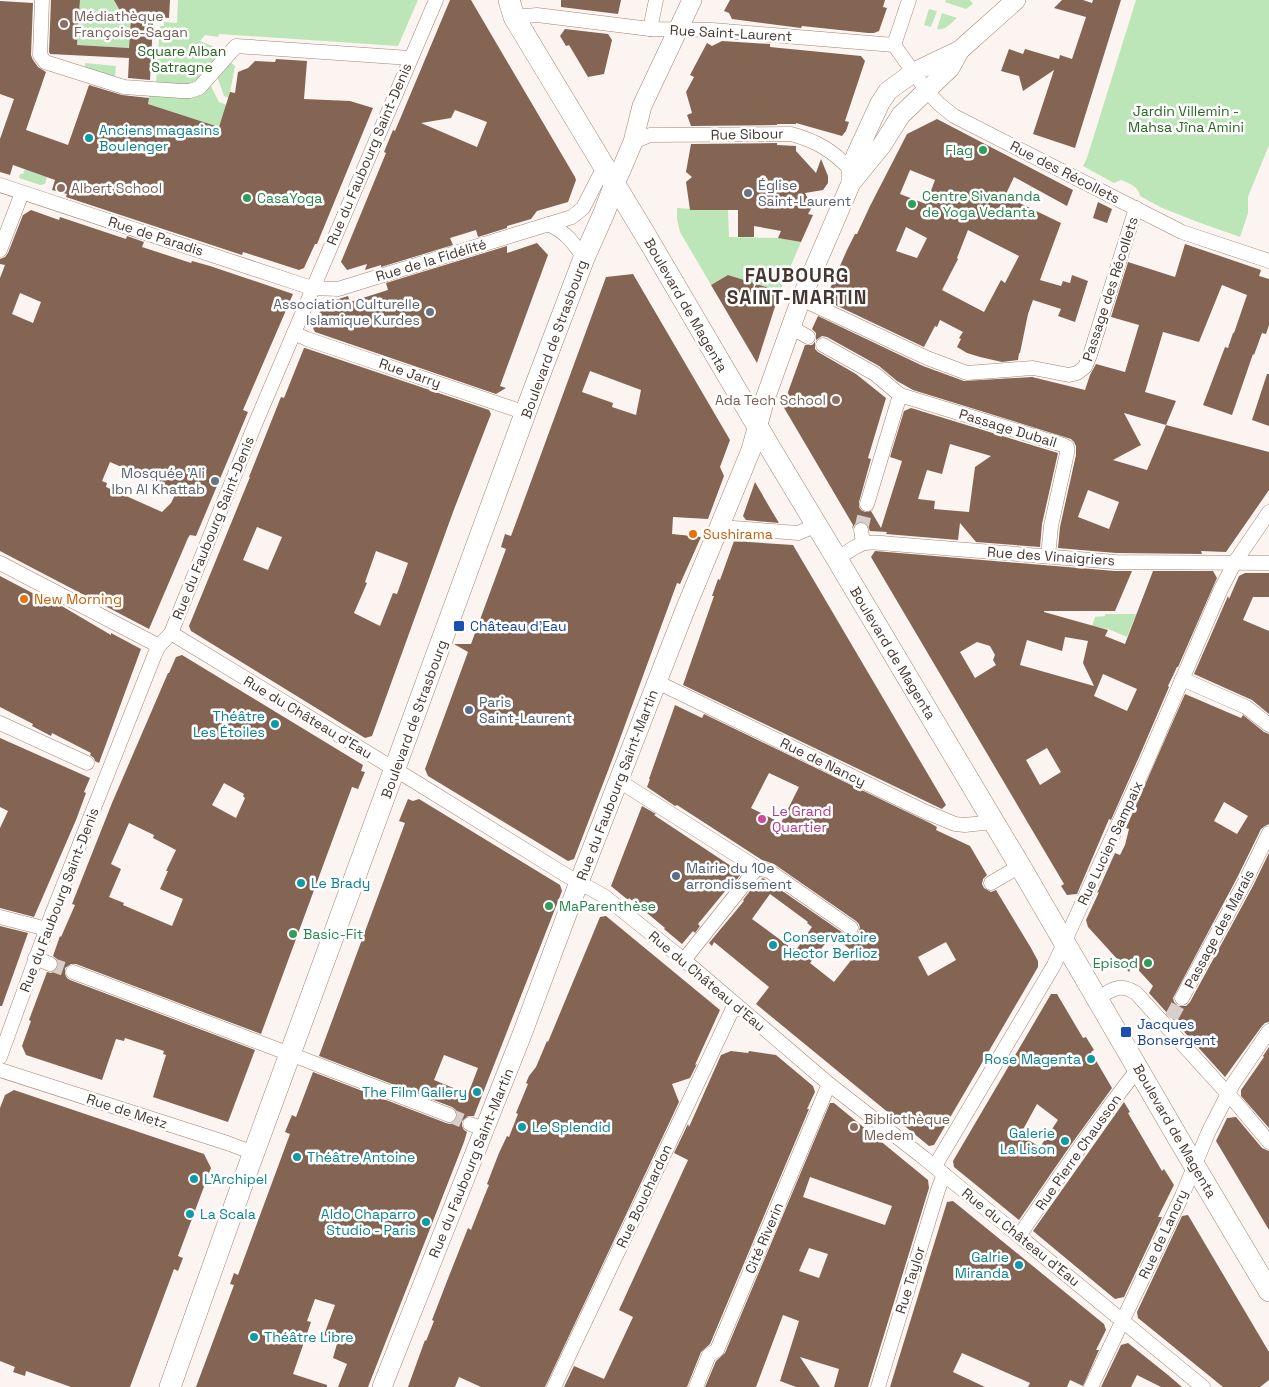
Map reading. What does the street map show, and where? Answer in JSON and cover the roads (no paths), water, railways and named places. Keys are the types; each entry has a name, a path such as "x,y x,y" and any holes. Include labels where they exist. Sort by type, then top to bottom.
{"main road":[{"name":"Boulevard de Magenta","path":"496,0 512,8 816,525 1020,866 1269,1291"},
{"name":"Boulevard de Strasbourg","path":"170,1387 290,1054 584,258 633,142 642,106 692,0"},
{"name":"Rue du Faubourg Saint-Martin","path":"382,1387 477,1127 524,1030 657,682 751,450 765,399 801,299 851,177 856,155 880,103 888,91 914,72 960,50 1016,0"},
{"name":"Rue du Faubourg Saint-Martin","path":"851,177 882,145 901,115 950,68 960,50"}],"street":[{"path":"42,0 40,55 45,62 124,87 181,91 199,88 236,46 410,58"},
{"name":"Rue du Faubourg Saint-Denis","path":"0,1058 46,929 159,646 171,633 312,288 436,0"},
{"path":"650,29 656,0"},
{"path":"909,0 894,45 926,90"},
{"name":"Rue Saint-Laurent","path":"512,8 537,14 650,29 712,30 894,45"},
{"name":"Rue des Récollets","path":"926,90 954,116 1182,232 1269,261"},
{"name":"Rue Sibour","path":"633,142 650,135 791,134 804,137 825,147 839,157 851,177"},
{"name":"Rue de la Fidélité","path":"312,288 338,288 572,217 583,208 605,166"},
{"name":"Rue de Paradis","path":"0,185 312,288"},
{"path":"0,250 22,193"},
{"name":"Passage des Récollets","path":"801,299 926,358 967,373 1033,368 1069,375 1077,373 1084,367 1090,355 1136,208"},
{"path":"548,224 560,230 571,240 584,258"},
{"path":"791,327 808,336"},
{"name":"Rue Jarry","path":"294,333 526,413"},
{"name":"Passage Dubail","path":"823,345 874,374 900,395 1054,442 1067,448 1051,526 1048,556"},
{"path":"867,504 900,395"},
{"name":"Rue Lucien Sampaix","path":"939,1170 1050,972 1147,760 1221,589 1235,562 1269,512"},
{"path":"720,527 798,533 816,525"},
{"name":"Rue des Vinaigriers","path":"837,559 862,536 873,542 1116,562 1269,563"},
{"path":"0,564 159,646"},
{"name":"Rue du Château d'Eau","path":"171,633 564,874 604,896 684,960 829,1084 939,1170 1203,1387"},
{"path":"1182,679 1246,707 1269,725"},
{"name":"Rue de Nancy","path":"657,682 918,808 956,824 993,822"},
{"path":"0,723 108,771"},
{"path":"619,781 757,868 769,871 851,928"},
{"name":"Passage des Marais","path":"1182,998 1245,882 1269,833"},
{"path":"991,883 1020,866"},
{"path":"684,960 757,868"},
{"path":"0,917 46,929"},
{"path":"36,958 50,964"},
{"path":"73,972 448,1115"},
{"path":"1097,998 1118,987 1127,987 1136,994 1169,1022 1227,1094 1269,1142"},
{"name":"Rue Bouchardon","path":"554,1387 735,1004"},
{"name":"Rue de Lancry","path":"1091,1387 1227,1094 1269,1032"},
{"name":"Rue Pierre Chausson","path":"1019,1236 1084,1141 1138,1069"},
{"name":"Rue de Metz","path":"0,1070 254,1153"},
{"name":"Cité Riverin","path":"696,1387 709,1354 717,1350 829,1084"},
{"name":"Rue Taylor","path":"878,1387 938,1190 939,1170"}],"tunnel":[{"path":"861,530 867,504"},
{"path":"50,964 73,972"},
{"path":"1171,1018 1182,998"},
{"path":"449,1115 470,1124"}],"place":[{"name":"Médiathèque Françoise-Sagan","path":"64,24"},
{"name":"Anciens magasins Boulenger","path":"89,138"},
{"name":"Flag","path":"983,150"},
{"name":"Albert School","path":"61,188"},
{"name":"Église Saint-Laurent","path":"748,193"},
{"name":"CasaYoga","path":"247,198"},
{"name":"Centre Sivananda de Yoga Vedanta","path":"912,204"},
{"name":"Association Culturelle Islamique Kurdes","path":"430,312"},
{"name":"Ada Tech School","path":"836,400"},
{"name":"Mosquée 'Ali Ibn Al Khattab","path":"215,481"},
{"name":"Sushirama","path":"693,534"},
{"name":"New Morning","path":"24,599"},
{"name":"Château d'Eau","path":"459,626"},
{"name":"Paris Saint-Laurent","path":"469,710"},
{"name":"Théâtre Les Étoiles","path":"275,724"},
{"name":"Le Grand Quartier","path":"762,819"},
{"name":"Mairie du 10e arrondissement","path":"676,876"},
{"name":"Le Brady","path":"301,883"},
{"name":"MaParenthèse","path":"549,906"},
{"name":"Basic-Fit","path":"293,934"},
{"name":"Conservatoire Hector Berlioz","path":"773,945"},
{"name":"Episod","path":"1148,963"},
{"name":"Jacques Bonsergent","path":"1126,1032"},
{"name":"Rose Magenta","path":"1091,1059"},
{"name":"The Film Gallery","path":"477,1092"},
{"name":"Le Splendid","path":"522,1127"},
{"name":"Bibliothèque Medem","path":"854,1127"},
{"name":"Galerie La Lison","path":"1065,1141"},
{"name":"Théâtre Antoine","path":"297,1157"},
{"name":"L'Archipel","path":"194,1179"},
{"name":"La Scala","path":"190,1214"},
{"name":"Aldo Chaparro Studio - Paris","path":"426,1222"},
{"name":"Galrie Miranda","path":"1019,1265"},
{"name":"Théâtre Libre","path":"254,1337"}],"district":[{"name":"FAUBOURG SAINT-MARTIN","path":"797,286"}],"park label":[{"name":"Square Alban Satragne","path":"182,59"},
{"name":"Jardin Villemin - Mahsa Jîna Amini","path":"1186,120"}]}
